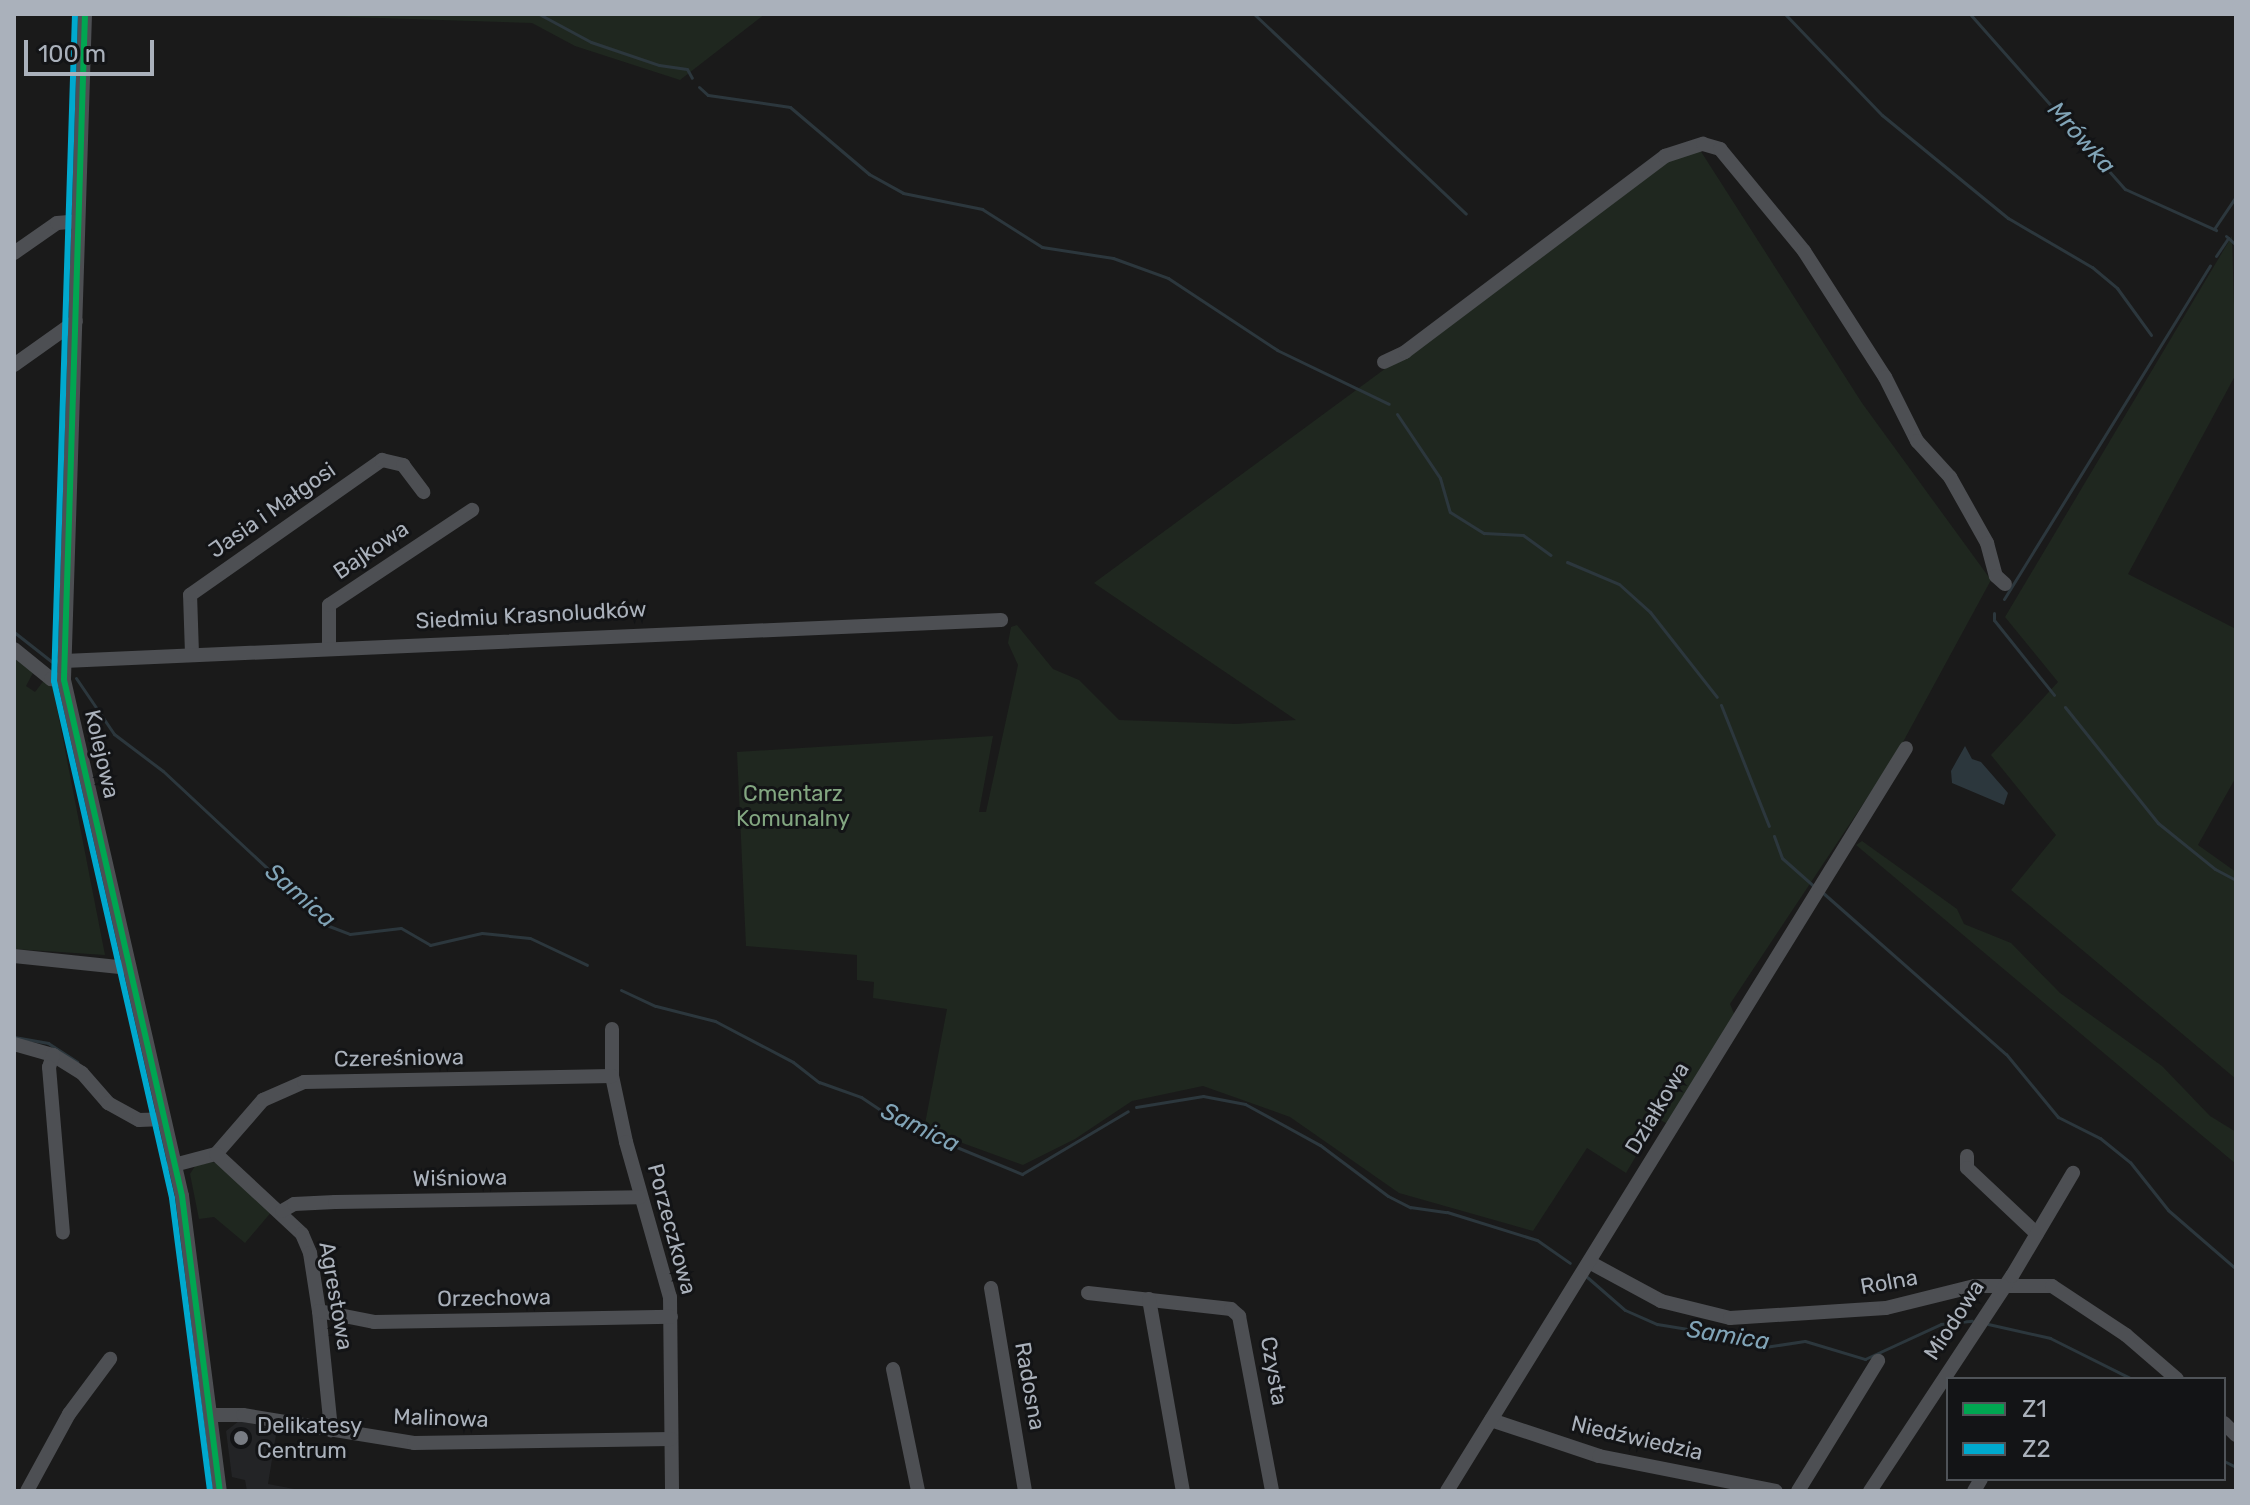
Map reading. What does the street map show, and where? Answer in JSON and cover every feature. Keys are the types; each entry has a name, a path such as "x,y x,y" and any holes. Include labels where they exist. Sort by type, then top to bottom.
{"street":[{"name":"Kolejowa","path":"85,14 64,680 174,1165 192,1260 220,1491"},
{"path":"1384,362 1405,352 1665,156 1703,144 1720,149 1804,251 1885,377 1917,441 1963,498 1987,543 1996,576 2005,584"},
{"path":"14,253 57,223 78,221"},
{"path":"14,365 76,321"},
{"name":"Jasia i Małgosi","path":"192,654 190,595 369,469 392,460 403,465 423,492"},
{"name":"Bajkowa","path":"329,646 329,605 472,510"},
{"name":"Siedmiu Krasnoludków","path":"64,661 329,646 1001,620"},
{"path":"14,649 51,679 64,680"},
{"name":"Działkowa","path":"1447,1491 1906,748"},
{"path":"14,956 129,968"},
{"name":"Porzeczkowa","path":"612,1029 612,1076 671,1317 672,1491"},
{"path":"14,1044 53,1055 82,1073 108,1103 139,1120 164,1119"},
{"path":"53,1055 49,1067 63,1232"},
{"name":"Czereśniowa","path":"216,1154 263,1100 304,1082 612,1076"},
{"path":"174,1165 216,1154"},
{"name":"Agrestowa","path":"216,1154 282,1211 310,1253 331,1430"},
{"path":"1967,1156 1967,1168 2037,1234"},
{"name":"Miodowa","path":"1870,1491 2037,1234 2073,1173"},
{"name":"Wiśniowa","path":"282,1211 294,1204 335,1202 640,1197"},
{"name":"Rolna","path":"1589,1262 1661,1301 1730,1318 1886,1308 2004,1284 2052,1286 2126,1335 2175,1377"},
{"name":"Radosna","path":"991,1288 1025,1491"},
{"name":"Czysta","path":"1088,1293 1231,1309 1239,1316 1272,1491"},
{"path":"1149,1299 1183,1491"},
{"name":"Orzechowa","path":"319,1311 374,1322 671,1317"},
{"path":"27,1491 69,1414 110,1359"},
{"path":"1798,1491 1878,1361"},
{"path":"893,1369 918,1491"},
{"name":"Malinowa","path":"211,1415 243,1415 414,1443 671,1439"},
{"name":"Niedźwiedzia","path":"1491,1420 1599,1456 1776,1491"}],"shaded area":[{"path":"1965,746 1972,759 1981,762 2008,793 2004,805 1952,783 1951,771"},
{"path":"239,1421 277,1429 268,1484 305,1491 247,1491 245,1480 232,1477 226,1431"}],"green space":[{"path":"257,14 765,14 680,80 575,46 532,23"},
{"name":"Cmentarz Komunalny","path":"1700,150 1862,403 1991,580 1897,753 1730,1004 1735,1016 1668,1124 1658,1119 1626,1173 1587,1148 1533,1231 1399,1193 1290,1117 1203,1086 1132,1101 1075,1139 1023,1165 924,1129 947,1009 873,998 874,982 857,980 857,955 746,946 737,752 993,736 979,812 986,812 1018,665 1008,643 1011,627 1017,625 1053,669 1079,680 1119,720 1236,724 1296,720 1094,583 1677,154"},
{"path":"2232,236 2236,374 2128,574 2236,629 2236,777 2198,845 2236,872 2236,1079 2011,890 2056,835 1991,755 2058,682 2005,617"},
{"path":"14,655 34,671 26,686 35,692 45,679 53,688 105,955 14,949"},
{"path":"1862,841 1957,909 1964,924 2011,943 2060,993 2162,1066 2210,1116 2236,1132 2236,1164 1856,845"},
{"path":"212,1162 220,1164 273,1210 245,1243 214,1217 199,1219 190,1174 195,1166"}],"waterway":[{"path":"539,14 591,42 659,65 687,69 692,78"},
{"path":"1254,14 1466,214"},
{"path":"1785,14 1882,115 2008,218 2092,267 2117,288 2151,335"},
{"name":"Mrówka","path":"1970,14 2125,189 2216,230"},
{"path":"699,87 708,95 790,107 869,174 903,193 982,209 1042,247 1113,258 1168,278 1277,350 1389,404"},
{"path":"2214,229 2236,196"},
{"name":"Mrówka","path":"2226,236 2236,245"},
{"path":"2216,256 2228,238"},
{"path":"2004,599 2210,266"},
{"path":"1397,414 1440,478 1450,512 1484,533 1523,535 1551,555"},
{"path":"1567,562 1619,584 1650,612 1717,697"},
{"path":"1994,613 1994,620 2054,695"},
{"name":"Samica","path":"14,632 56,665"},
{"name":"Samica","path":"76,678 114,734 163,771 329,926 350,934 401,928 430,945 482,933 530,938 587,965"},
{"path":"1721,705 1769,826"},
{"path":"2065,707 2158,823 2215,869 2236,880"},
{"path":"1774,836 1782,858 1816,888"},
{"path":"1822,892 2006,1054 2058,1117 2100,1138 2130,1162 2168,1210 2236,1269"},
{"name":"Samica","path":"621,990 656,1006 715,1021 793,1062 819,1082 861,1097 903,1125 1022,1174 1128,1111"},
{"path":"14,1037 48,1043 77,1062"},
{"name":"Samica","path":"1136,1107 1203,1096 1245,1104 1320,1145 1388,1196 1410,1207 1447,1212 1537,1240 1570,1263"},
{"name":"Samica","path":"1587,1277 1625,1310 1657,1324 1743,1338 1765,1347 1805,1341 1865,1359 1941,1324 1972,1321"},
{"name":"Samica","path":"1988,1324 2050,1338 2128,1377"},
{"name":"Samica","path":"2226,1462 2236,1467"}],"transit line":[{"name":"Z2","path":"75,14 54,681 172,1198 210,1491"},
{"name":"Z1","path":"85,14 64,680 182,1196 220,1491"}],"place":[{"name":"Delikatesy Centrum","path":"241,1438"}]}
